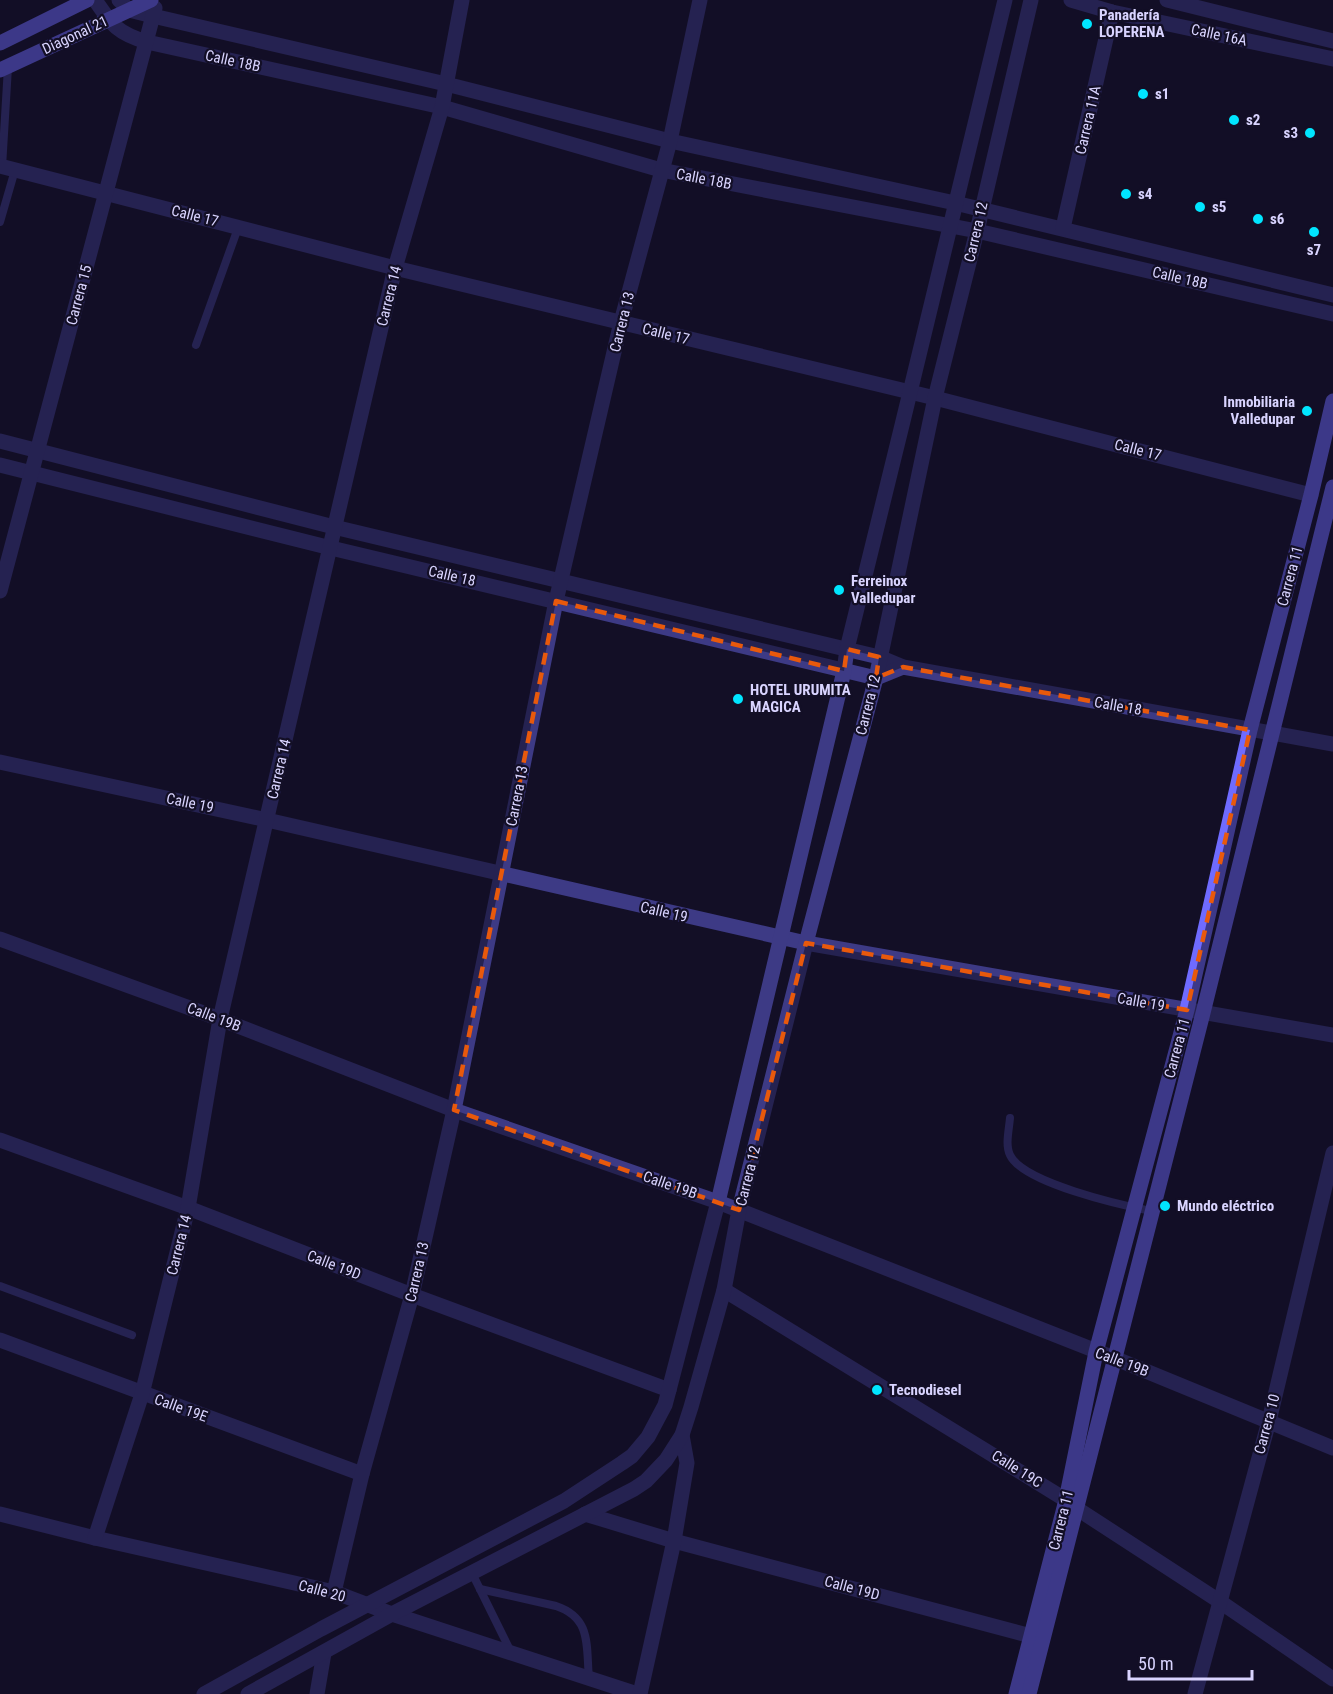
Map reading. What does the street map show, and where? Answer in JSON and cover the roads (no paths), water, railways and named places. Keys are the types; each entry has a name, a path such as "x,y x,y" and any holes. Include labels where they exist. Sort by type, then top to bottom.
{"main road":[{"name":"Diagonal 21","path":"0,44 87,0"},
{"name":"Diagonal 21","path":"4,68 108,20 124,5 151,0"},
{"name":"Carrera 11","path":"1029,1694 1071,1504 1096,1352 1187,1010 1250,730 1333,401"},
{"name":"Carrera 11","path":"1016,1694 1031,1636 1114,1358 1332,495"}],"street":[{"name":"Calle 18B","path":"95,0 108,20 122,33 147,42 442,107 661,170 977,231 1333,314"},
{"name":"Carrera 15","path":"0,591 158,0"},
{"name":"Carrera 14","path":"95,1538 142,1394 188,1208 220,1019 395,268 442,107 462,0"},
{"name":"Carrera 13","path":"334,1592 362,1474 412,1295 454,1110 560,581 621,322 670,141 700,0"},
{"name":"Carrera 12","path":"204,1694 367,1604 533,1518 622,1463 632,1456 648,1437 664,1405 718,1202 844,671 847,650 1005,0"},
{"name":"Carrera 12","path":"682,1435 724,1290 739,1210 876,678 935,398 1031,0"},
{"name":"Calle 16A","path":"1071,0 1112,12 1333,59"},
{"name":"Calle 16A","path":"1167,0 1333,41"},
{"name":"Calle 18B","path":"124,5 153,16 446,84 670,141 982,209 1333,295"},
{"name":"Carrera 11A","path":"1063,228 1112,12"},
{"name":"Calle 17","path":"6,168 395,268 935,398 1311,495 1332,495"},
{"name":"Calle 18","path":"0,441 334,527 879,657 903,667 1333,744"},
{"name":"Calle 18","path":"0,465 331,548 876,678"},
{"path":"876,678 903,667"},
{"name":"Calle 19","path":"0,762 267,820 806,944 1333,1035"},
{"name":"Calle 19B","path":"0,939 220,1019 454,1110 739,1210 1114,1358 1333,1448"},
{"name":"Calle 19D","path":"0,1140 188,1208 412,1295 669,1390"},
{"name":"Carrera 10","path":"1195,1694 1269,1421 1333,1153"},
{"name":"Calle 19C","path":"724,1290 1071,1504 1333,1679"},
{"name":"Calle 19E","path":"0,1340 362,1474"},
{"path":"248,1694 392,1614 621,1497 646,1480 666,1460 682,1435"},
{"path":"633,1693 674,1540 687,1463 682,1435"},
{"name":"Calle 20","path":"0,1514 334,1592 392,1614 633,1693"},
{"name":"Calle 19D","path":"585,1514 1031,1636"},
{"path":"317,1694 324,1653"}],"lane":[{"path":"0,222 6,168 4,68"},
{"path":"196,345 237,228"},
{"path":"1010,1118 1007,1148 1010,1156 1020,1168 1032,1176 1052,1184 1152,1211"},
{"path":"0,1286 132,1335"},
{"path":"472,1573 512,1653"},
{"path":"480,1589 556,1606 577,1617 584,1634 589,1678"}],"place":[{"name":"Panadería LOPERENA","path":"1087,24"},
{"name":"s1","path":"1143,94"},
{"name":"s2","path":"1234,120"},
{"name":"s3","path":"1310,133"},
{"name":"s4","path":"1126,194"},
{"name":"s5","path":"1200,207"},
{"name":"s6","path":"1258,219"},
{"name":"s7","path":"1314,232"},
{"name":"Inmobiliaria Valledupar","path":"1307,411"},
{"name":"Ferreinox Valledupar","path":"839,590"},
{"name":"HOTEL URUMITA MAGICA","path":"738,699"},
{"name":"Mundo eléctrico","path":"1165,1206"},
{"name":"Tecnodiesel","path":"877,1390"}]}
